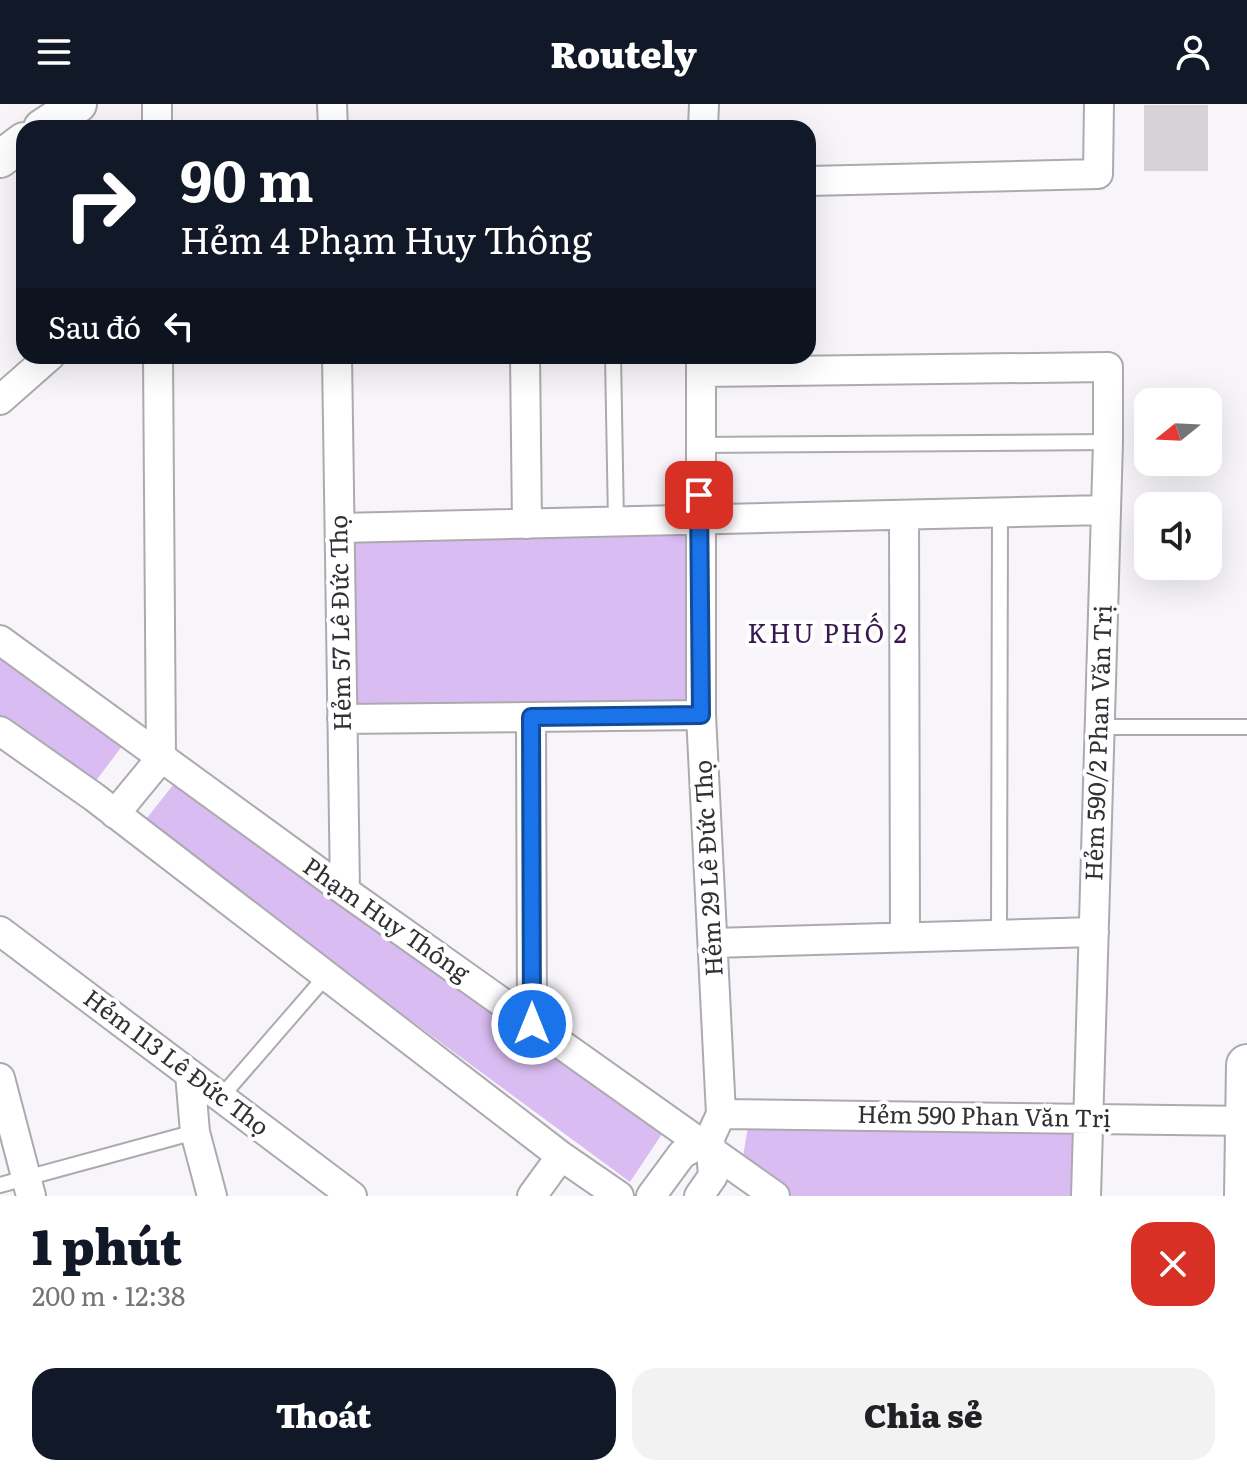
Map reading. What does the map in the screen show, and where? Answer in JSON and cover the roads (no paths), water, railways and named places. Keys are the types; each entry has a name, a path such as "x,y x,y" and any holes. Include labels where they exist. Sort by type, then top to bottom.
{"main road":[{"path":"1245,1196 1247,1065"}],"street":[{"path":"54,120 78,104"},
{"path":"816,181 1098,174 1099,104"},
{"path":"0,400 41,364"},
{"path":"115,814 161,758 158,364"},
{"name":"Hẻm 57 Lê Đức Thọ","path":"337,364 345,891"},
{"path":"525,364 527,524"},
{"name":"Hẻm 590/2 Phan Văn Trị","path":"701,364 1108,367 1086,1196"},
{"name":"Hẻm 29 Lê Đức Thọ","path":"699,1196 713,1176 713,943 701,715 701,364"},
{"path":"340,528 1106,510"},
{"path":"904,515 905,937"},
{"name":"Phạm Huy Thông","path":"0,640 532,1024 711,1136 775,1196"},
{"path":"342,719 701,715"},
{"path":"531,717 532,1024"},
{"path":"0,731 115,814 561,1156 619,1196"},
{"name":"Hẻm 113 Lê Đức Thọ","path":"0,931 352,1196"},
{"path":"713,943 1094,932"},
{"path":"190,1074 195,1132 212,1196"},
{"path":"0,1078 19,1187"},
{"name":"Hẻm 590 Phan Văn Trị","path":"711,1136 1088,1118 1247,1121"},
{"path":"651,1196 682,1154 711,1136"},
{"path":"532,1196 561,1156"}],"lane":[{"path":"613,364 616,522"},
{"path":"700,445 1108,442"},
{"path":"999,935 1000,513"},
{"path":"1100,727 1247,727"},
{"path":"221,1097 326,976"},
{"path":"19,1187 195,1132"}],"district":[{"name":"KHU PHỐ 2","path":"828,634"}]}
